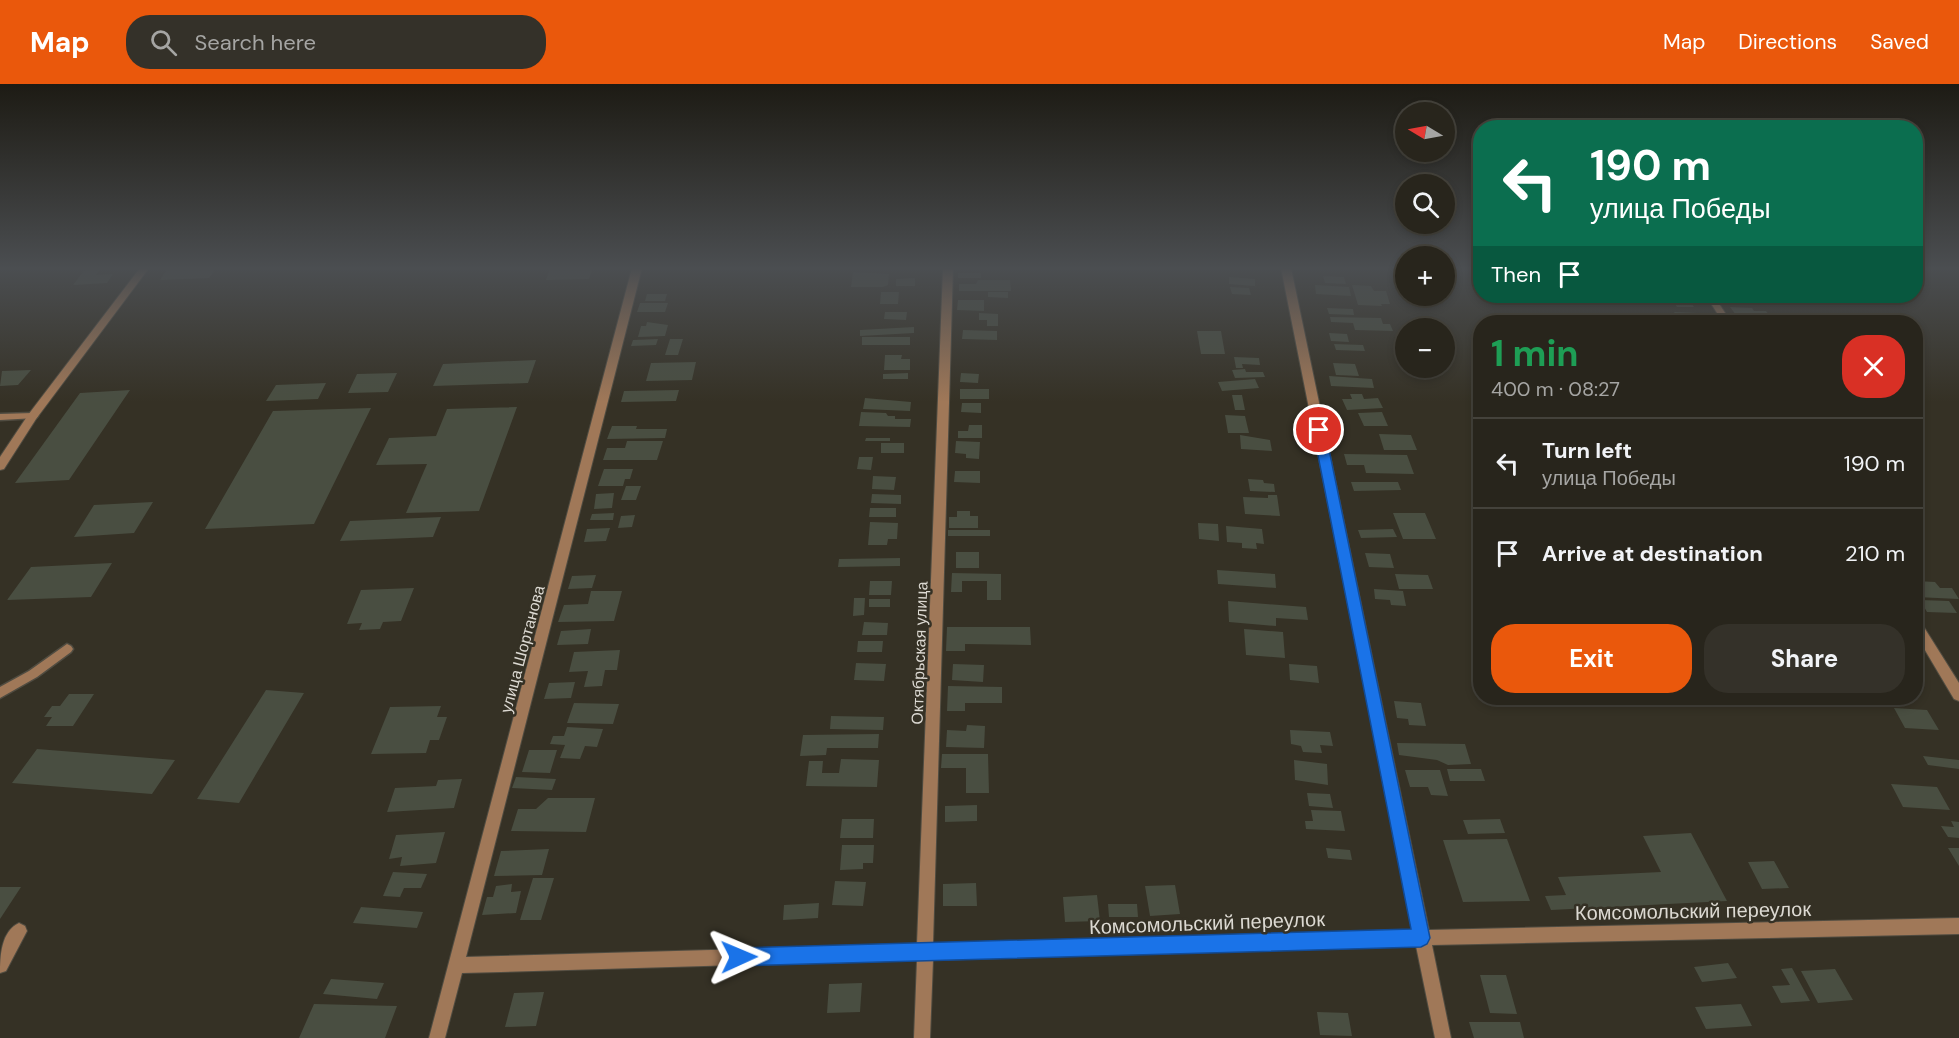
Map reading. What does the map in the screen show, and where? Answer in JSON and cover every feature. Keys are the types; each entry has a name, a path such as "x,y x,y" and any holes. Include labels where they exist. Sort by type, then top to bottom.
{"street":[{"path":"0,466 33,416 111,313"},
{"name":"улица Шортанова","path":"437,1038 626,313"},
{"name":"Октябрьская улица","path":"922,1038 947,313"},
{"path":"1295,313 1443,1038"},
{"path":"1923,636 1959,695"},
{"name":"Комсомольский переулок","path":"457,965 1421,938 1959,926"},
{"path":"0,965 19,931"}],"lane":[{"path":"0,417 33,416"},
{"path":"0,693 33,674 67,649"}],"building":[{"path":"885,313 907,313 906,320 884,319"},
{"path":"979,313 998,314 998,326 987,326 987,320 979,320"},
{"path":"1354,313 1354,315 1329,314"},
{"path":"1674,313 1698,313 1699,315 1676,315"},
{"path":"1734,313 1767,313 1769,315 1736,315"},
{"path":"1330,317 1381,318 1383,324 1390,324 1393,331 1355,330 1353,323 1331,322"},
{"path":"647,322 668,325 665,336 638,337 641,326 646,326"},
{"path":"914,327 914,333 860,336 860,330"},
{"path":"963,330 997,331 997,340 962,339"},
{"path":"1197,331 1221,331 1225,354 1201,354"},
{"path":"1329,333 1347,334 1349,342 1331,341"},
{"path":"862,337 910,337 910,345 862,345"},
{"path":"658,339 656,345 631,346 633,340"},
{"path":"670,339 683,339 678,355 665,355"},
{"path":"1334,344 1363,345 1365,351 1336,350"},
{"path":"885,355 902,355 901,359 910,359 910,370 884,370"},
{"path":"1234,357 1259,358 1260,365 1242,364 1243,368 1236,368"},
{"path":"536,360 528,383 433,386 443,364"},
{"path":"696,362 692,380 646,381 651,363"},
{"path":"1333,363 1355,364 1359,376 1336,375"},
{"path":"1245,369 1246,372 1263,372 1265,377 1235,378 1232,370"},
{"path":"31,370 18,385 0,386 2,371"},
{"path":"397,373 388,392 348,393 357,374"},
{"path":"908,373 908,379 883,379 883,374"},
{"path":"961,373 979,374 978,383 960,382"},
{"path":"1329,376 1372,379 1374,388 1331,386"},
{"path":"1255,379 1259,388 1222,391 1218,382"},
{"path":"326,383 318,399 266,401 276,385"},
{"path":"960,389 989,389 989,399 960,399"},
{"path":"130,390 69,480 15,483 80,393"},
{"path":"679,390 676,401 621,402 624,391"},
{"path":"1350,394 1362,394 1364,399 1378,398 1383,408 1347,410 1342,399 1352,399"},
{"path":"1232,395 1242,395 1245,410 1235,410"},
{"path":"865,398 911,402 910,411 863,409"},
{"path":"962,403 981,403 981,413 961,412"},
{"path":"517,407 479,511 406,513 427,464 376,465 389,438 436,436 447,409"},
{"path":"371,408 314,524 205,529 273,411"},
{"path":"861,412 886,413 888,416 895,416 895,419 911,419 910,427 859,426"},
{"path":"1382,412 1388,426 1364,426 1358,413"},
{"path":"1225,415 1245,416 1249,433 1228,433"},
{"path":"969,425 982,425 982,438 958,438 958,431 968,431"},
{"path":"612,426 667,429 665,438 607,439"},
{"path":"1379,434 1411,435 1417,450 1384,450"},
{"path":"1240,435 1270,440 1272,451 1241,449"},
{"path":"866,438 890,438 890,441 865,441"},
{"path":"627,441 663,441 657,460 603,460 607,448 625,448"},
{"path":"956,441 980,442 979,459 966,458 966,454 955,453"},
{"path":"881,443 904,443 904,453 881,453"},
{"path":"1344,454 1407,455 1414,474 1366,473 1364,465 1347,465"},
{"path":"859,457 873,457 871,470 857,469"},
{"path":"604,469 633,469 630,479 625,479 623,486 598,486"},
{"path":"955,471 980,471 980,483 954,482"},
{"path":"873,476 896,477 894,490 872,489"},
{"path":"1248,479 1263,480 1264,483 1274,484 1275,492 1250,491"},
{"path":"1351,482 1398,482 1401,490 1354,491"},
{"path":"626,486 641,486 636,500 621,500"},
{"path":"614,493 612,508 594,509 596,494"},
{"path":"872,494 901,495 901,504 871,503"},
{"path":"1268,495 1277,495 1280,516 1245,514 1243,497 1268,498"},
{"path":"153,502 134,533 74,537 94,505"},
{"path":"870,508 896,508 896,517 869,517"},
{"path":"957,511 970,511 970,516 978,516 978,528 949,528 949,517 957,517"},
{"path":"614,513 613,520 590,520 592,514"},
{"path":"1393,513 1425,513 1436,539 1403,539"},
{"path":"635,515 632,527 618,528 621,516"},
{"path":"441,517 433,537 340,541 350,521"},
{"path":"870,522 898,523 897,539 888,539 887,545 868,545"},
{"path":"1198,523 1218,524 1219,541 1199,539"},
{"path":"1226,526 1262,529 1264,544 1256,543 1257,549 1242,548 1242,543 1227,542"},
{"path":"610,528 606,541 584,542 587,529"},
{"path":"1393,529 1397,537 1361,538 1358,530"},
{"path":"948,530 990,530 990,536 948,536"},
{"path":"956,552 979,552 979,568 956,568"},
{"path":"1365,553 1390,554 1394,568 1369,567"},
{"path":"900,558 900,566 838,567 839,559"},
{"path":"112,563 91,597 7,600 31,567"},
{"path":"1217,570 1275,574 1276,588 1218,584"},
{"path":"952,573 1001,574 1001,600 987,600 987,581 962,581 962,592 951,592"},
{"path":"1395,574 1428,575 1433,589 1399,589"},
{"path":"596,575 592,588 568,589 572,576"},
{"path":"870,581 892,581 891,595 869,595"},
{"path":"1923,581 1935,582 1940,588 1952,588 1959,599 1923,597"},
{"path":"414,588 401,621 383,622 380,629 359,630 362,623 347,624 361,590"},
{"path":"1374,589 1403,591 1406,606 1391,605 1390,600 1375,599"},
{"path":"591,591 622,591 614,621 558,622 564,605 588,604"},
{"path":"854,598 865,598 864,615 853,616"},
{"path":"869,599 890,599 890,607 869,607"},
{"path":"1923,600 1949,601 1957,613 1927,612"},
{"path":"1228,601 1306,607 1308,620 1276,618 1276,626 1229,622"},
{"path":"864,622 888,623 887,635 862,635"},
{"path":"947,627 1030,627 1031,645 965,644 965,651 946,651"},
{"path":"591,629 588,644 557,645 561,631"},
{"path":"1244,629 1283,632 1285,658 1246,655"},
{"path":"858,641 883,641 882,652 857,652"},
{"path":"620,650 617,670 605,670 602,686 584,687 588,671 569,672 574,652"},
{"path":"856,663 886,664 884,681 854,680"},
{"path":"953,664 984,665 983,682 952,680"},
{"path":"1289,664 1317,666 1319,683 1290,680"},
{"path":"575,682 571,698 544,699 549,683"},
{"path":"948,686 1002,687 1002,703 965,703 965,711 947,711"},
{"path":"266,690 304,693 239,803 197,799"},
{"path":"69,694 94,694 73,726 46,726 52,717 44,717 52,706 60,706"},
{"path":"1394,701 1421,703 1426,726 1409,725 1408,719 1397,718"},
{"path":"574,703 619,704 613,724 567,723"},
{"path":"441,706 437,717 447,717 439,740 430,740 426,753 371,754 390,707"},
{"path":"1894,708 1927,710 1939,730 1905,728"},
{"path":"831,716 884,717 883,730 830,729"},
{"path":"967,725 985,726 984,748 946,747 947,730 966,731"},
{"path":"567,727 603,729 597,747 585,746 580,759 560,758 565,745 550,744 553,736 564,736"},
{"path":"1290,730 1330,732 1333,746 1320,745 1322,753 1303,752 1301,746 1291,744"},
{"path":"879,734 878,748 827,748 826,755 800,756 803,735"},
{"path":"1397,743 1465,744 1471,764 1448,765 1437,760 1399,755"},
{"path":"37,749 175,760 152,794 12,783"},
{"path":"529,750 557,750 550,773 522,772"},
{"path":"942,754 988,754 989,793 966,793 966,768 941,768"},
{"path":"1923,756 1959,760 1959,769 1928,765"},
{"path":"841,759 879,760 877,787 806,786 809,761 823,761 822,773 839,773"},
{"path":"1294,760 1327,764 1328,785 1295,780"},
{"path":"1447,769 1481,769 1485,781 1450,781"},
{"path":"1405,770 1440,770 1448,796 1431,795 1428,787 1410,787"},
{"path":"516,777 556,779 552,790 512,788"},
{"path":"462,779 454,808 387,812 395,788 436,786 438,780"},
{"path":"1891,784 1937,787 1950,810 1903,807"},
{"path":"1307,793 1330,794 1333,808 1309,806"},
{"path":"548,798 595,798 586,832 511,831 518,809 536,809"},
{"path":"977,805 977,821 945,822 945,806"},
{"path":"1311,810 1341,811 1345,831 1306,829 1305,821 1313,821"},
{"path":"842,819 874,819 873,838 840,838"},
{"path":"1500,819 1505,833 1468,834 1463,820"},
{"path":"1951,821 1959,822 1959,838 1948,837 1941,826 1954,827"},
{"path":"445,832 436,863 400,866 402,857 389,859 396,835"},
{"path":"1691,833 1727,901 1551,910 1545,896 1566,895 1558,877 1661,872 1643,836"},
{"path":"1507,839 1530,901 1463,902 1443,840"},
{"path":"842,845 874,845 873,863 863,863 863,869 840,870"},
{"path":"1326,848 1350,850 1352,860 1328,858"},
{"path":"1948,848 1959,848 1959,866"},
{"path":"549,849 542,875 494,876 501,851"},
{"path":"1774,861 1789,888 1762,889 1748,862"},
{"path":"393,872 427,874 421,888 404,888 400,897 383,896"},
{"path":"533,878 554,878 541,920 520,920"},
{"path":"835,881 866,882 863,906 832,905"},
{"path":"976,883 977,906 943,906 943,884"},
{"path":"512,884 511,892 521,891 516,913 482,915 487,897 493,897 496,886"},
{"path":"1175,885 1180,914 1150,916 1145,886"},
{"path":"0,887 21,887 0,919"},
{"path":"1097,895 1100,921 1065,922 1063,897"},
{"path":"819,903 818,918 783,920 784,905"},
{"path":"1108,904 1137,904 1138,917 1109,917"},
{"path":"361,907 423,912 417,928 353,923"},
{"path":"1728,963 1737,978 1702,982 1694,967"},
{"path":"1792,968 1810,1001 1781,1003 1772,986 1790,985 1781,969"},
{"path":"1835,969 1853,1000 1818,1003 1801,971"},
{"path":"1480,975 1506,975 1517,1014 1490,1013"},
{"path":"331,979 384,983 377,999 323,994"},
{"path":"862,983 860,1012 827,1013 829,984"},
{"path":"544,992 536,1026 505,1027 514,993"},
{"path":"314,1004 397,1006 385,1038 299,1038"},
{"path":"1741,1004 1752,1026 1706,1029 1695,1007"},
{"path":"1317,1012 1348,1013 1352,1036 1320,1035"},
{"path":"1469,1022 1520,1022 1524,1038 1474,1038"}],"route":[{"path":"739,957 1421,938 1319,430"}]}
